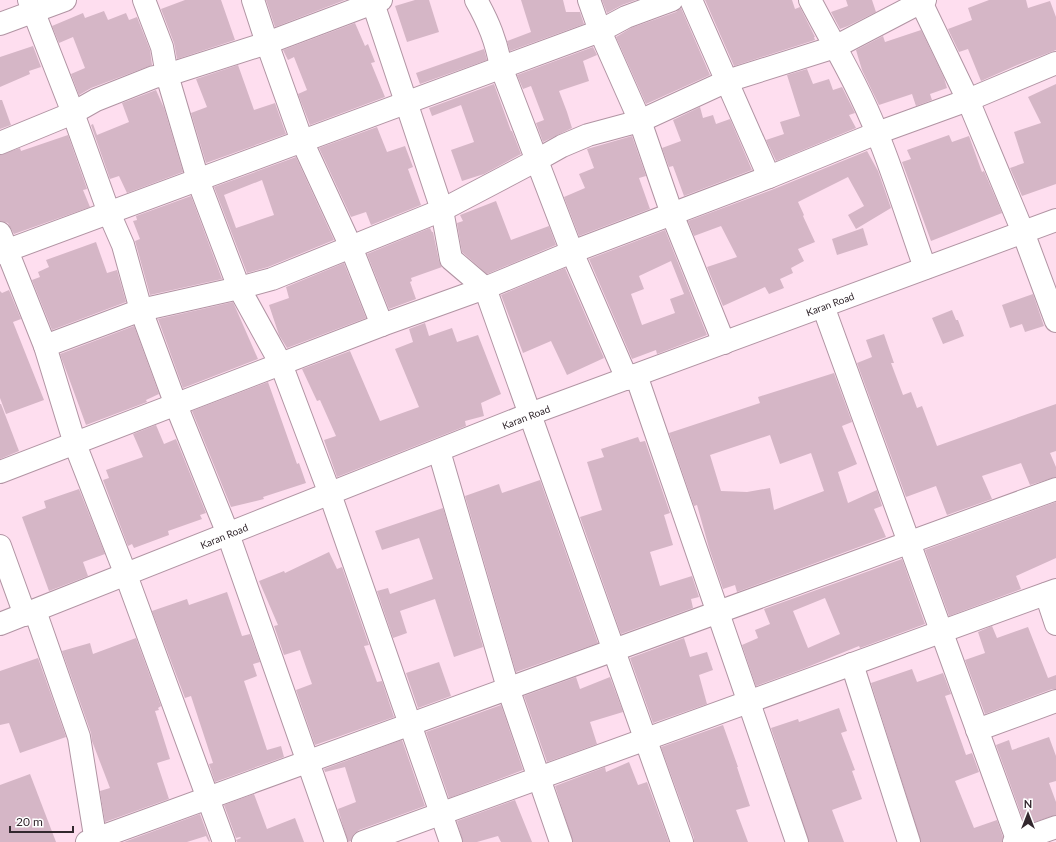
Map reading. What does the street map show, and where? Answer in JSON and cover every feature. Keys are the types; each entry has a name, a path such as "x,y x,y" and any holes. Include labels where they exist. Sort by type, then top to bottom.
{"street":[{"path":"0,24 31,6 65,0"},
{"path":"144,0 162,47 167,75 198,180 239,288 281,364 330,494 452,842"},
{"path":"253,0 267,44 302,141 351,247 382,325"},
{"path":"476,0 487,20 497,47 501,67 572,252 632,377 718,612 797,842"},
{"path":"589,0 600,31 640,121 672,214 724,343"},
{"path":"224,842 126,575 75,444 45,346 2,246 108,213 198,180 600,31 626,17 672,0"},
{"path":"691,0 769,177"},
{"path":"810,0 848,69 877,133 925,268"},
{"path":"45,346 141,310 272,279 442,210 562,146 588,135 640,121 727,81 835,47 922,0 968,100 1023,232 1056,321"},
{"path":"0,143 73,113 96,100 154,77 167,75 267,44 376,1 406,103 442,210 451,259 485,288 682,842"},
{"path":"31,6 73,113 108,213 122,245 141,310 176,405 228,534 336,842"},
{"path":"0,472 382,325 485,288 572,252 769,177 877,133 968,100 1056,63"},
{"name":"Karan Road","path":"0,624 530,414 1056,220"},
{"path":"823,306 977,730 1016,842 1056,827"},
{"path":"439,451 508,688 561,842"},
{"path":"0,546 30,613 79,737 93,841 308,761 1056,489"},
{"path":"363,842 1051,592 1056,624"},
{"path":"852,664 910,842"},
{"path":"977,730 1056,701"}],"building":[{"path":"185,0 221,0 235,40 177,59 174,43 161,9"},
{"path":"266,0 345,0 275,27"},
{"path":"415,0 429,0 439,32 407,42 395,6"},
{"path":"521,0 563,0 566,12 580,12 584,24 510,51 507,41 531,32"},
{"path":"602,0 636,0 607,13"},
{"path":"705,0 792,0 795,9 800,7 815,37 815,40 734,66"},
{"path":"846,0 872,0 876,12 840,29 831,12 848,6"},
{"path":"989,0 1026,0 1028,8 1050,1 1056,17 1056,50 981,81 968,49 959,52 948,29 972,20 968,8"},
{"path":"681,8 710,75 646,104 616,37 631,28 676,12"},
{"path":"104,11 108,20 126,13 129,20 137,17 150,50 152,65 91,88 79,95 71,74 85,68 73,37 59,43 52,26 83,13 85,18"},
{"path":"355,23 365,46 368,44 375,62 371,63 385,97 310,125 298,94 307,90 294,57 288,60 283,50"},
{"path":"921,30 944,78 947,88 930,94 932,100 916,106 912,94 879,105 862,70 856,50 883,36 885,42"},
{"path":"33,46 41,67 29,71 30,74 0,87 0,57"},
{"path":"593,47 597,55 583,61 589,81 559,91 572,128 543,142 536,123 544,120 531,86 523,89 517,75"},
{"path":"484,49 487,60 420,84 416,73"},
{"path":"238,65 254,110 275,103 286,134 206,163 191,113 207,107 196,79"},
{"path":"807,69 813,84 829,79 833,90 842,87 855,113 849,115 856,128 776,161 766,140 784,134 780,122 800,116 787,75"},
{"path":"494,84 521,154 484,174 462,181 451,150 474,142 461,105 432,116 429,108"},
{"path":"1056,84 1056,184 1022,196 1010,168 1024,163 1014,132 1041,123 1028,97"},
{"path":"156,90 164,108 183,172 127,193 119,176 110,179 91,125 93,124 97,135 129,122 122,103"},
{"path":"0,100 2,100 11,125 0,129"},
{"path":"700,107 703,118 713,115 716,124 730,119 752,170 684,196 673,166 669,167 662,148 681,141 673,120"},
{"path":"377,127 387,152 405,146 413,167 408,169 421,205 371,225 366,212 351,217 319,148"},
{"path":"68,135 87,189 83,190 90,207 14,234 8,223 0,221 0,155 20,148 21,151"},
{"path":"949,135 952,142 969,136 982,172 984,171 1002,213 931,241 902,162 911,159 907,150"},
{"path":"632,136 646,176 639,178 650,209 579,236 564,197 585,188 579,174 594,168 587,149"},
{"path":"867,151 878,171 891,208 856,229 848,215 864,206 848,177 798,202 815,242 798,249 804,261 791,268 793,273 780,279 784,288 769,294 765,287 723,306 707,267 737,257 721,226 694,236 688,221 774,189"},
{"path":"296,157 334,240 268,267 247,273 214,187","holes":["262,180 274,215 236,228 224,195"]},
{"path":"191,196 222,279 150,295 135,241 140,239 133,221 137,220 136,216"},
{"path":"496,201 511,240 549,226 556,245 487,274 462,252 457,223 463,221 460,215"},
{"path":"430,228 433,232 439,261 442,267 411,278 412,281 410,282 416,299 389,309 367,254"},
{"path":"863,228 868,245 837,255 832,239"},
{"path":"665,230 707,335 657,354 656,350 632,359 589,259","holes":["671,261 684,294 670,299 675,313 642,325 631,294 644,289 639,276"]},
{"path":"96,242 107,273 117,270 126,302 52,330 32,280 40,277 38,272 49,267 46,260"},
{"path":"344,263 366,318 287,348 279,335 269,305 289,298 286,287"},
{"path":"565,268 604,358 567,375 551,341 523,353 501,295"},
{"path":"9,290 21,319 13,322 44,400 6,414 0,398 0,291 2,293"},
{"path":"1033,294 1044,326 1025,332 1022,324 1010,328 1002,305"},
{"path":"233,302 258,359 183,388 158,319"},
{"path":"952,310 956,320 958,320 964,336 943,344 932,318"},
{"path":"425,323 429,336 452,328 457,342 478,335 501,394 481,403 484,416 465,421 466,426 337,477 324,440 336,436 320,400 317,401 302,369 350,351 380,421 419,407 395,349 413,342 409,329"},
{"path":"134,326 159,394 146,400 147,402 86,425 60,354"},
{"path":"884,334 894,363 891,363 903,395 911,392 917,408 922,406 937,446 1056,404 1056,451 1050,453 1056,467 1056,477 1030,485 1021,463 982,476 992,499 947,515 936,486 906,497 857,363 872,357 866,340"},
{"path":"834,373 852,422 842,426 857,464 838,472 848,503 877,490 882,506 874,509 886,537 737,592 735,585 723,589 709,548 697,505 694,506 669,433 760,403 758,397","holes":["770,435 780,464 811,453 824,491 774,510 770,488 747,492 721,491 710,455"]},
{"path":"268,382 297,464 299,463 306,483 263,497 264,499 231,507 192,411"},
{"path":"0,404 19,451 0,459"},
{"path":"156,425 164,444 176,439 206,513 200,515 202,519 168,531 169,535 134,548 132,544 128,546 103,480 109,478 106,470 143,457 133,434"},
{"path":"638,437 640,442 645,441 670,513 664,515 673,545 650,552 660,586 692,576 699,597 691,599 693,608 621,634 580,517 602,510 587,462 604,457 601,449"},
{"path":"540,480 598,643 516,672 465,496 499,484 502,493"},
{"path":"79,489 105,554 83,562 88,576 49,591 22,517 46,508 44,501"},
{"path":"1056,502 1056,558 1016,576 1021,589 949,616 925,550"},
{"path":"443,508 483,647 454,657 435,599 400,611 407,633 393,638 377,591 388,588 390,594 433,579 419,538 382,550 375,531"},
{"path":"329,552 337,569 342,567 369,645 364,646 377,682 382,681 394,717 315,745 296,690 312,684 300,650 284,655 274,626 278,625 259,581 284,571 285,573"},
{"path":"902,559 925,624 860,648 859,646 756,686 742,645 758,638 755,630 770,624 764,609","holes":["825,598 840,634 808,648 793,611"]},
{"path":"227,592 242,636 250,634 260,662 253,664 257,676 244,681 267,750 281,746 284,757 215,782 209,764 213,763 191,696 185,698 152,611 187,599 189,605"},
{"path":"992,626 997,638 1028,627 1048,678 1056,675 1056,689 1052,689 985,714 965,660 985,653 978,632"},
{"path":"136,638 161,706 158,708 159,710 155,711 170,759 157,763 169,799 105,822 100,791 110,788 92,741 91,733 62,651 90,643 93,654"},
{"path":"684,638 690,657 707,652 713,670 699,675 707,704 653,723 630,658"},
{"path":"38,658 66,737 20,753 9,723 0,725 0,671"},
{"path":"439,662 451,696 418,708 406,673"},
{"path":"912,669 917,682 943,673 951,694 945,696 966,755 972,753 979,772 955,781 974,828 997,820 1003,837 1002,842 921,842 871,683"},
{"path":"576,677 580,689 610,677 623,712 590,722 597,744 547,762 524,696"},
{"path":"501,705 523,770 449,798 426,732"},
{"path":"839,708 847,731 841,733 855,770 852,771 862,799 832,810 844,842 809,842 771,728 798,719 799,722"},
{"path":"723,725 750,806 736,810 748,842 694,842 694,838 661,747"},
{"path":"1049,737 1056,756 1056,781 1049,783 1056,802 1056,815 1025,825 996,745 1009,740 1012,750"},
{"path":"402,740 425,806 359,830 354,834 351,841 348,842 338,809 356,802 345,767 325,772 324,769"},
{"path":"629,762 638,785 647,782 669,842 573,842 555,786 605,767 606,772"},
{"path":"30,774 56,842 0,842 0,785"},
{"path":"254,794 267,829 295,818 304,842 237,842 236,840 241,838 236,838 224,805"},
{"path":"515,800 532,842 501,842 498,836 477,842 463,842 457,821"},
{"path":"200,814 210,841 209,842 206,836 187,842 124,842"}]}
